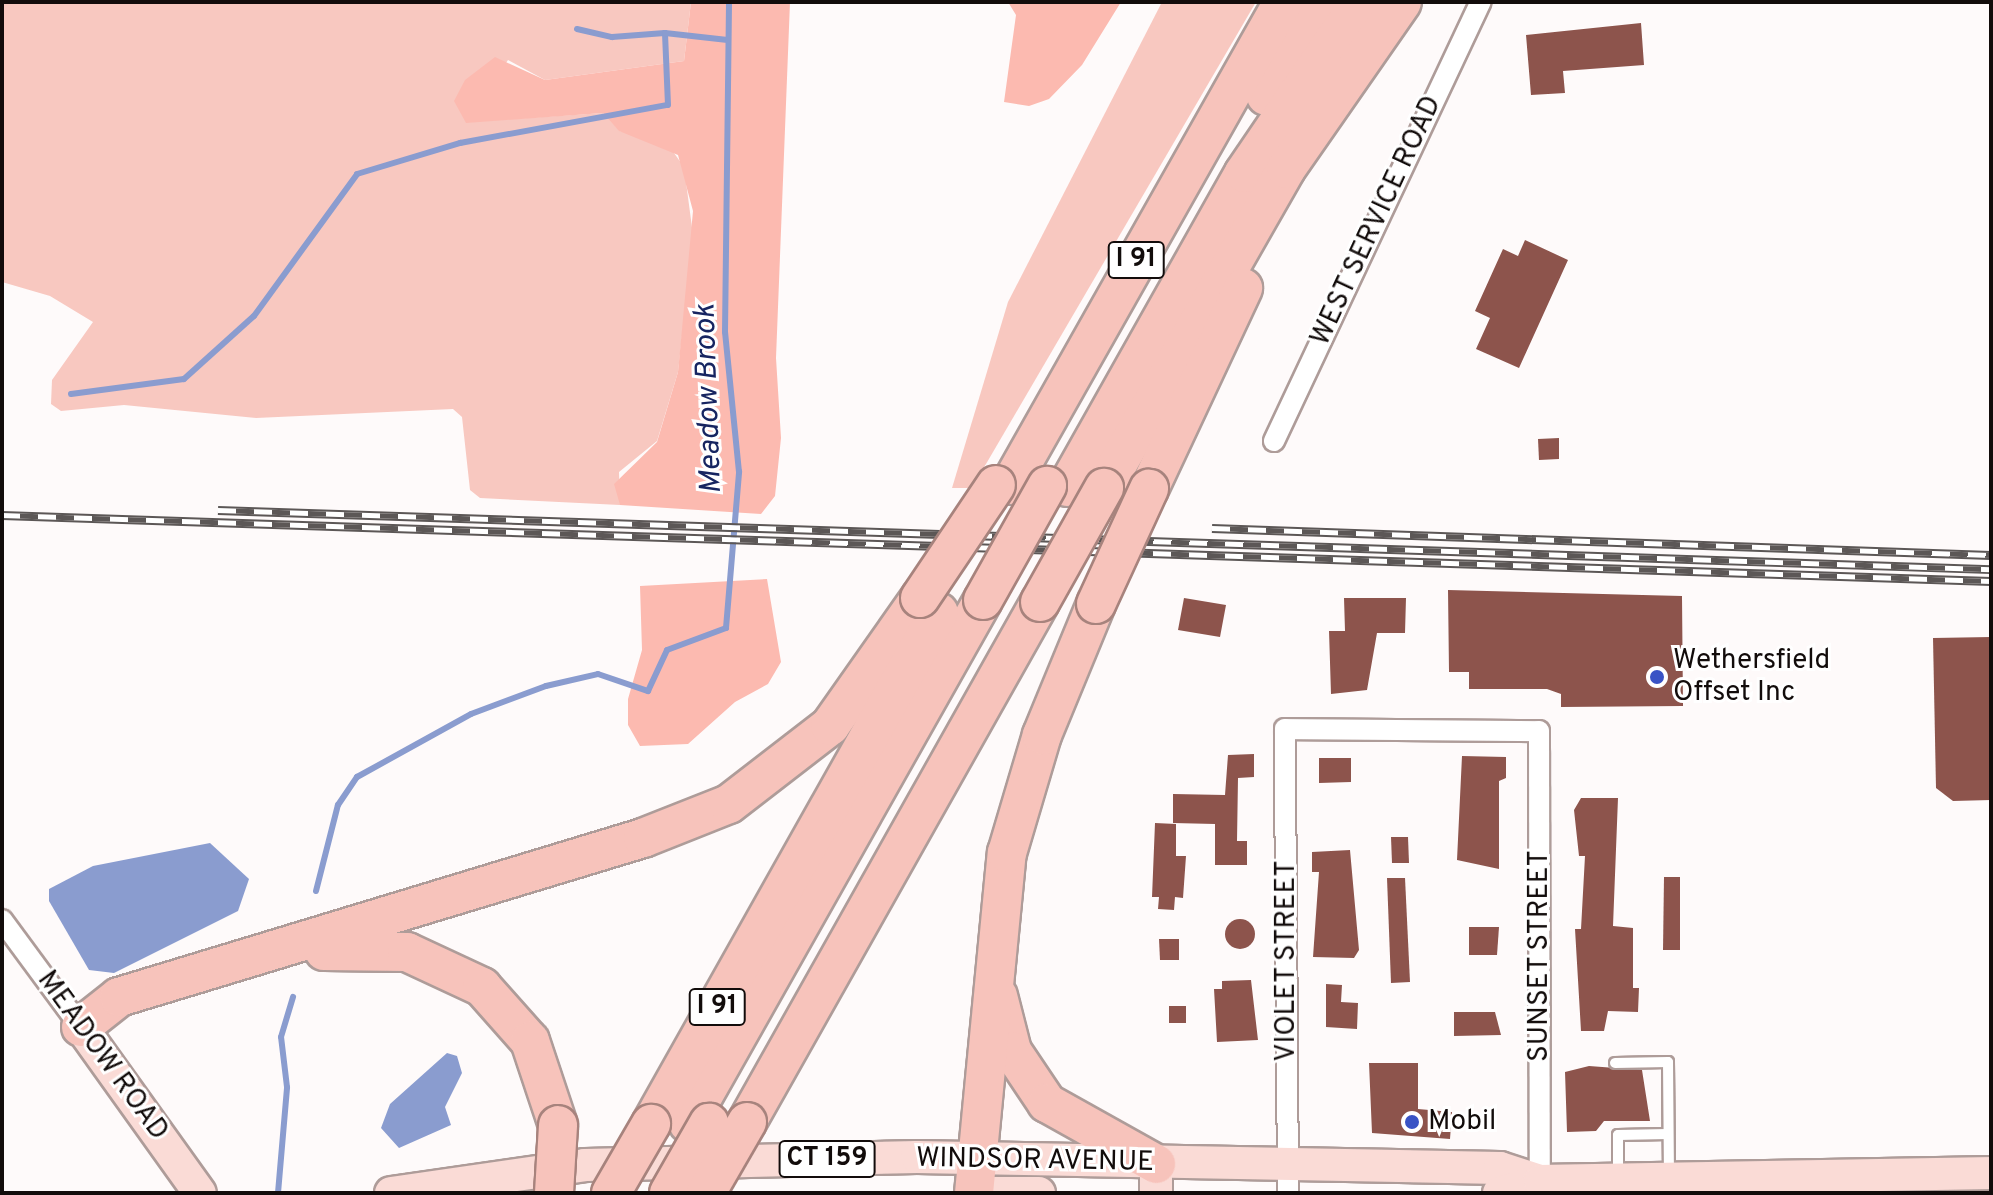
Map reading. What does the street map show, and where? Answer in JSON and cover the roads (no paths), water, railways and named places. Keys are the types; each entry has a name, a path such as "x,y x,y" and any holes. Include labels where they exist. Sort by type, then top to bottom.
{"highway":[{"name":"I 91","path":"611,1193 933,599 1035,439 1283,2"},
{"path":"706,1193 747,1122 1009,601 1057,486 1322,2"},
{"path":"1057,486 1244,173 1360,2"},
{"path":"648,1193 699,1123 1009,601 1104,488 1286,169 1402,2"},
{"path":"978,1181 994,935 1021,799 1096,604 1257,256 1286,169"},
{"path":"81,1027 119,997 643,838 729,804 780,772 830,726 933,599"},
{"path":"994,935 1003,1025 1028,1080 1072,1123 1156,1178"},
{"path":"81,1027 321,952 407,952 462,973 508,1011 540,1059 558,1125 554,1193"},
{"path":"669,1193 699,1123"}],"main road":[{"name":"MEADOW ROAD","path":"81,1027 200,1193"},
{"name":"WINDSOR AVENUE","path":"391,1193 585,1165 978,1181 1156,1178 1347,1181 1500,1168 1540,1181"},
{"path":"1684,1177 1991,1173"},
{"name":"CT 159","path":"1499,1193 1540,1181 1684,1177"},
{"name":"WINDSOR AVENUE","path":"978,1181 1039,1193"}],"street":[{"name":"WEST SERVICE ROAD","path":"1274,441 1481,2"},
{"name":"SUNSET STREET","path":"1285,729 1539,731 1540,1181"},
{"name":"VIOLET STREET","path":"1285,729 1288,1180"},
{"name":"MEADOW ROAD","path":"2,920 81,1027"}],"lane":[{"path":"1615,1063 1668,1062 1668,1134 1684,1177"},
{"path":"1617,1179 1618,1135 1668,1134"}],"water":[{"path":"210,843 249,879 238,911 114,973 89,970 49,901 49,889 93,866"},
{"path":"447,1053 457,1056 462,1073 445,1107 451,1125 399,1148 381,1128 390,1104"}],"waterway":[{"name":"Meadow Brook","path":"316,891 338,805 357,777 471,714 546,686 598,674 648,691 667,650 726,628 739,472 725,332 729,2"},
{"path":"577,29 612,37 665,33"},
{"path":"71,394 184,379 254,316 357,174 460,143 668,105 665,33 728,40"},
{"name":"Meadow Brook","path":"278,1193 287,1087 281,1037 293,997"}],"railway":[{"path":"218,510 1991,569"},
{"path":"2,515 1991,581"},
{"path":"1212,528 1991,555"}],"place":[{"name":"Wethersfield Offset Inc","path":"1657,677"},
{"name":"Mobil","path":"1412,1122"}]}
